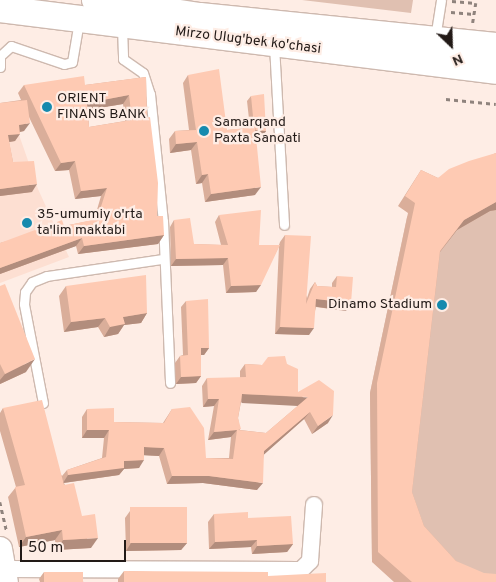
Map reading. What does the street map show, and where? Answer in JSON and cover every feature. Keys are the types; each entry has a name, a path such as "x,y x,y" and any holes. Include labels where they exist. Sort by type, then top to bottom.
{"main road":[{"name":"Mirzo Ulug'bek ko'chasi","path":"0,9 87,10 200,16 496,46"},
{"name":"Mirzo Ulug'bek ko'chasi","path":"87,10 122,27 496,71"}],"street":[{"path":"3,567 301,570 310,561 314,505"}],"lane":[{"path":"434,41 442,0"},
{"path":"0,67 0,56 11,46 64,64 72,62 87,10"},
{"path":"122,27 123,59 143,73 148,80 160,193 170,383"},
{"path":"274,44 284,225"},
{"path":"43,403 24,304 25,292 32,282 47,276 162,259"}],"path":[{"path":"442,0 476,3 473,28"},
{"path":"451,12 474,14"},
{"path":"446,99 496,104"}],"shaded area":[{"path":"302,0 413,0 411,13"},
{"name":"35-umumiy o'rta ta'lim maktabi","path":"0,107 18,132 38,189 69,257 0,283"},
{"name":"Dinamo Stadium","path":"496,161 496,582 372,562 370,393 407,217 422,195"}],"building":[{"path":"219,69 227,130 255,127 261,187 211,194 208,174 202,175 197,142 176,144 175,131 196,130 188,75"},
{"path":"84,76 85,85 146,77 147,118 150,117 158,183 157,216 163,216 164,235 84,246 82,238 0,268 0,243 62,220 64,226 97,219 107,188 81,191 75,161 61,163 24,85","holes":["129,95 132,120 89,127 87,103"]},
{"path":"264,94 266,131 256,130 254,127 251,96"},
{"path":"27,100 30,123 19,125 20,134 8,135 13,162 34,161 37,184 0,189 0,103"},
{"path":"496,153 496,202 464,220 440,251 412,492 424,526 456,561 484,573 496,574 496,582 412,582 378,552 377,383 415,203 405,196 421,170 438,178 449,169"},
{"path":"261,210 259,245 280,245 261,285 231,286 228,258 176,259 174,220 190,218 194,244 228,245 219,215"},
{"path":"285,235 311,236 306,304 315,282 317,286 336,287 337,276 353,277 351,303 316,299 314,328 280,327"},
{"path":"146,275 147,313 123,317 125,324 110,327 105,318 71,322 66,286"},
{"path":"5,284 35,359 5,374 0,364 0,286"},
{"path":"208,299 209,348 201,348 201,376 181,377 180,356 188,355 186,301"},
{"path":"285,356 287,364 298,369 298,392 319,380 334,391 333,415 318,426 310,412 264,451 263,483 209,476 172,476 164,448 144,447 144,460 124,461 124,468 68,475 67,470 106,457 109,430 87,430 87,409 114,408 114,422 164,423 172,409 190,407 204,428 206,458 233,459 237,430 214,432 219,399 208,399 207,378 246,377 245,364 262,365 268,357","holes":["242,394 308,397 266,433 238,430 241,429 238,418"]},
{"path":"42,400 64,485 74,483 82,516 95,514 98,538 63,540 62,530 26,537 15,487 25,485 3,408"},
{"path":"130,507 187,507 187,543 130,543"},
{"path":"248,512 248,518 291,516 293,544 257,546 257,540 215,542 214,514"},
{"path":"124,571 268,572 268,576 326,573 326,582 124,582"},
{"path":"44,572 83,572 83,582 44,582"}],"place":[{"name":"ORIENT FINANS BANK","path":"47,107"},
{"name":"Samarqand Paxta Sanoati","path":"204,131"},
{"name":"35-umumiy o'rta ta'lim maktabi","path":"27,223"},
{"name":"Dinamo Stadium","path":"442,305"}]}
